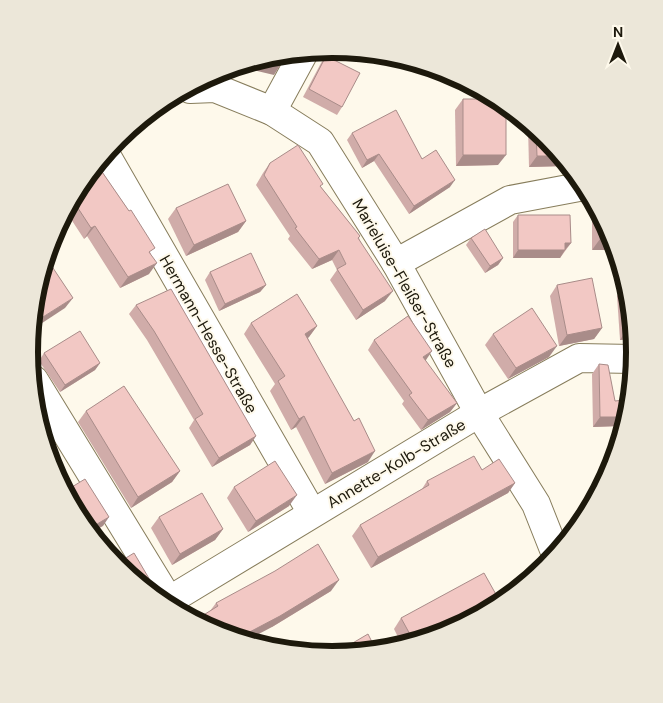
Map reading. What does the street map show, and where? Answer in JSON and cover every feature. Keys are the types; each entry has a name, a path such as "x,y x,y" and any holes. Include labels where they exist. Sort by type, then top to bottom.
{"street":[{"path":"272,111 300,59"},
{"name":"Marieluise-Fleißer-Straße","path":"200,89 215,88 272,111 320,142 396,263 479,414 536,504 552,546"},
{"name":"Hermann-Hesse-Straße","path":"109,160 312,513"},
{"path":"396,263 510,200 576,188"},
{"name":"Annette-Kolb-Straße","path":"172,598 479,414 579,358 626,359"},
{"name":"Annette-Kolb-Straße","path":"40,390 165,594"}],"building":[{"path":"325,58 330,58 360,73 342,107 309,89"},
{"path":"463,99 481,99 506,115 506,155 463,155"},
{"path":"396,110 422,159 436,150 455,180 414,206 379,154 367,160 352,133"},
{"path":"536,141 551,156 537,156"},
{"path":"298,145 323,184 320,186 360,236 358,238 393,291 363,310 337,269 346,264 339,250 319,259 295,228 297,227 264,175 270,163"},
{"path":"101,170 129,211 131,210 155,248 149,252 157,263 128,277 95,226 91,228 76,205"},
{"path":"228,184 246,221 194,245 176,208"},
{"path":"518,215 570,215 571,243 565,243 565,250 518,250"},
{"path":"485,229 503,258 490,266 471,238"},
{"path":"251,253 266,285 225,304 210,272"},
{"path":"51,265 73,298 39,319 43,294"},
{"path":"592,278 602,328 567,335 557,285"},
{"path":"171,289 256,436 219,458 195,419 203,414 154,331 136,305"},
{"path":"297,294 317,326 305,334 354,421 359,418 375,451 332,473 304,416 299,419 278,381 285,376 251,323"},
{"path":"532,308 557,346 516,368 493,334"},
{"path":"408,316 432,351 423,357 457,403 428,420 409,395 412,393 374,340"},
{"path":"80,331 100,363 65,385 44,353"},
{"path":"599,364 608,365 615,401 621,400 618,417 600,417"},
{"path":"124,386 180,471 138,497 86,411"},
{"path":"474,456 482,470 499,459 515,483 378,557 360,525 429,485 427,481"},
{"path":"275,461 297,495 256,521 234,487"},
{"path":"85,479 109,517 95,525 71,487"},
{"path":"202,493 223,529 180,554 159,517"},
{"path":"318,544 339,580 280,616 248,633 202,616 218,606 216,603 275,571"},
{"path":"134,553 153,585 138,573 124,559"},
{"path":"484,573 496,595 462,615 410,634 401,618"},
{"path":"368,634 372,643 370,643 349,645"}]}
